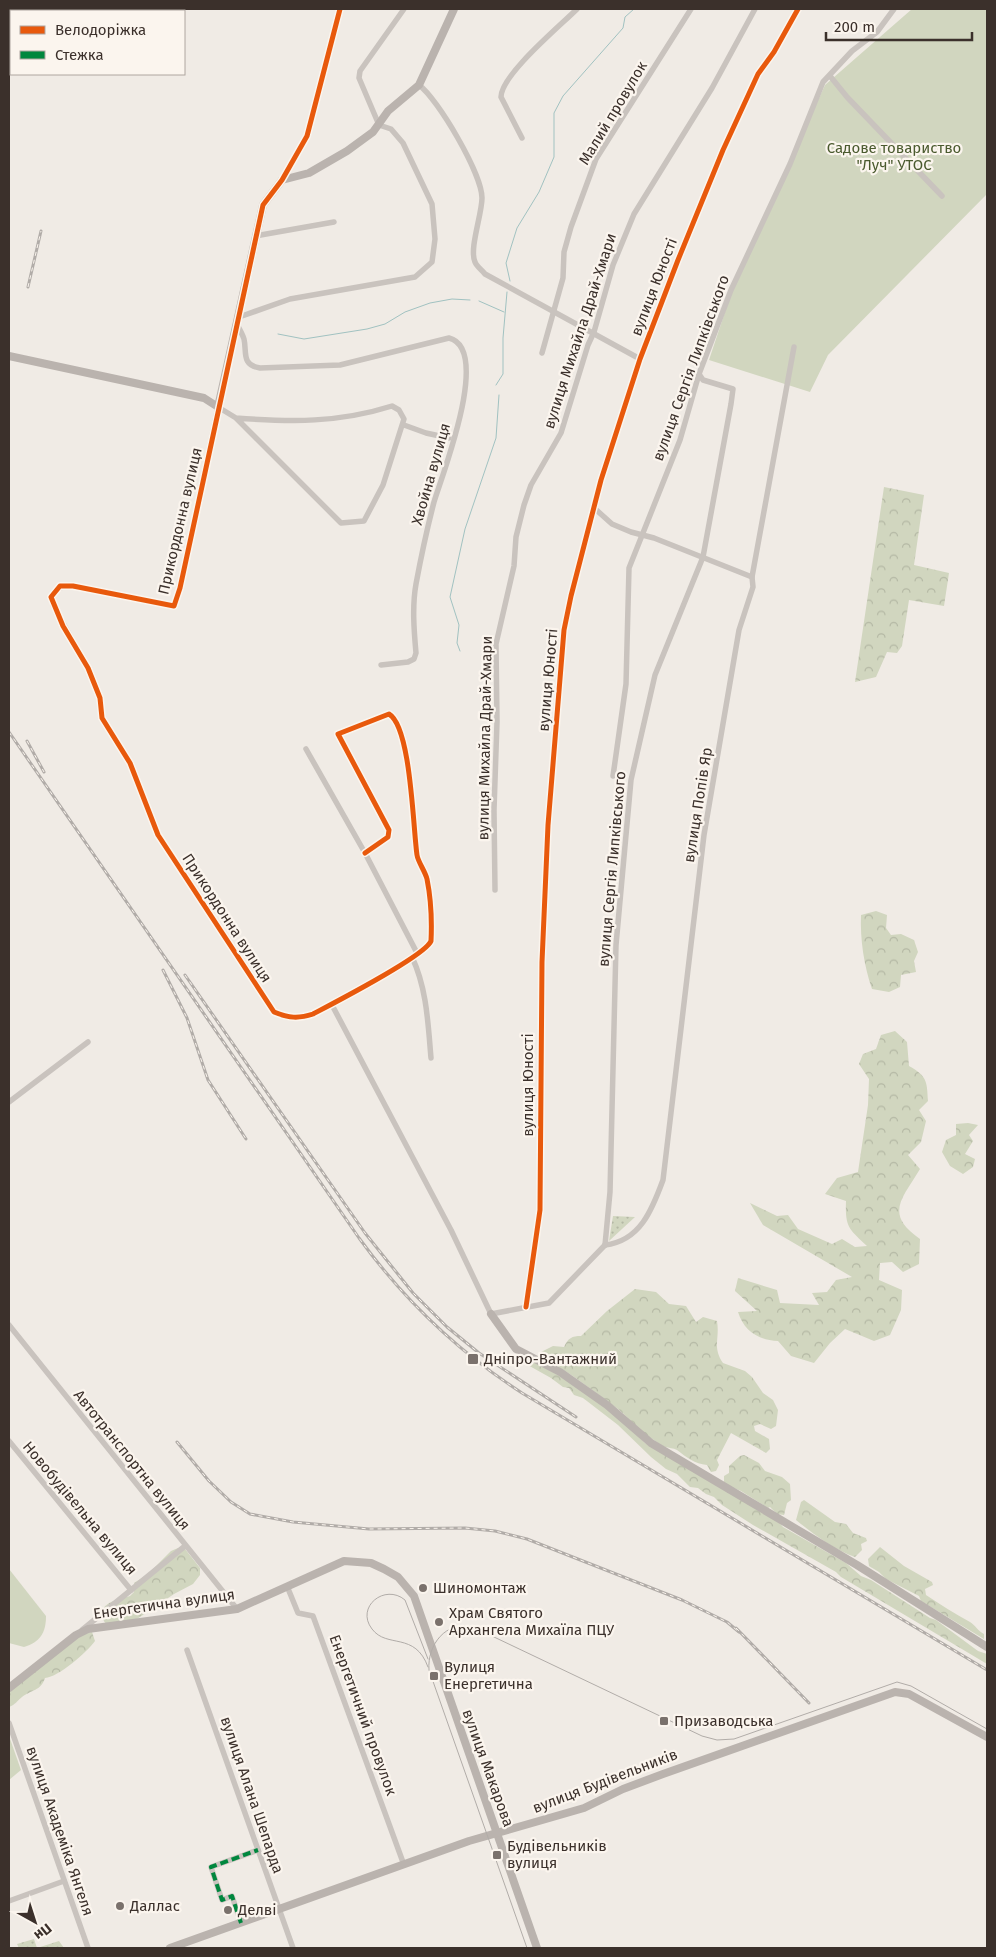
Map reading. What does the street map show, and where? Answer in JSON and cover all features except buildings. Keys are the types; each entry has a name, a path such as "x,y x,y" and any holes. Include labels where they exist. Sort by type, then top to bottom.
{"street":[{"name":"Прикордонна вулиця","path":"332,1004 300,1018 274,1012 245,970 158,835 130,763 102,718 100,698 88,668 63,626 51,597 60,586 74,586 174,606 180,588 263,206 282,180 307,136 340,9"},
{"path":"237,319 290,299 415,276 425,270 435,256 432,204 403,143 391,129 380,124 359,78 360,71 404,9"},
{"path":"282,180 309,173 347,151 380,124 388,111 419,85 454,9"},
{"path":"522,138 501,97 501,90 526,59 577,9"},
{"name":"Малий провулок","path":"542,353 563,278 566,244 596,159 691,9"},
{"name":"вулиця Юності","path":"526,1308 540,1210 542,962 548,825 563,639 571,596 593,507 640,359 723,150 758,74 774,52 798,9"},
{"name":"вулиця Сергія Липківського","path":"613,776 626,684 629,568 680,440 699,374 731,290 790,164 823,82 852,51 877,32 894,9"},
{"name":"вулиця Михайла Драй-Хмари","path":"496,890 494,810 497,730 496,644 514,566 516,537 524,506 531,485 561,433 588,345 594,332 613,265 634,214 712,88 754,11"},
{"path":"830,76 847,97 942,196"},
{"path":"419,85 432,98 476,171 482,196 474,256 477,266 485,274 594,332 640,359"},
{"path":"255,236 334,222"},
{"name":"Хвойна вулиця","path":"237,319 243,336 246,361 249,365 260,368 347,364 449,338 453,339 463,352 468,370 455,441 434,502 415,587 416,653 414,659 408,662 381,665"},
{"name":"вулиця Попів Яр","path":"605,1245 620,1243 637,1230 653,1208 663,1180 704,836 737,639 753,587 752,577 794,347"},
{"path":"9,356 204,398 236,418 341,523 364,521 368,516 383,485 394,446 404,425 402,414 392,406 365,414 333,420 278,421 236,418"},
{"name":"вулиця Сергія Липківського","path":"605,1245 610,1192 616,945 631,780 655,675 703,557 733,389 703,380 699,374"},
{"path":"404,425 426,433 449,438"},
{"path":"593,507 612,524 752,577"},
{"path":"365,853 388,837 389,830 338,734 389,714 394,717 405,746 416,828 417,855 422,865 429,891 431,941 430,946 332,1004 451,1230 491,1314 516,1349 560,1372 607,1405 651,1443 857,1564 987,1647"},
{"path":"306,749 365,853 415,955 428,1014 431,1058"},
{"path":"9,1102 88,1042"},
{"path":"491,1314 549,1303 605,1245"},
{"name":"Автотранспортна вулиця","path":"9,1325 237,1609"},
{"name":"Новобудівельна вулиця","path":"9,1441 131,1590"},
{"name":"Енергетична вулиця","path":"9,1688 185,1546"},
{"name":"Енергетична вулиця","path":"76,1635 97,1626 237,1609 344,1561 371,1563 384,1569 398,1577 414,1596"},
{"name":"Енергетичний провулок","path":"287,1586 298,1613 314,1616 404,1865"},
{"name":"вулиця Макарова","path":"414,1596 496,1834 538,1948"},
{"name":"вулиця Алана Шепарда","path":"187,1650 293,1948"},
{"name":"вулиця Будівельників","path":"170,1948 404,1865 496,1834 584,1808 622,1789 805,1722 894,1692 909,1694 987,1737"},
{"name":"вулиця Академіка Янгеля","path":"9,1723 88,1948"},
{"path":"241,1923 232,1896 222,1900 211,1867 258,1850"},
{"path":"9,1901 64,1881"}],"green space":[{"name":"Садове товариство \"Луч\" УТОС","path":"912,9 987,9 987,194 828,355 810,392 709,360 733,288 825,85"},
{"path":"884,487 924,495 914,565 949,573 944,606 909,600 902,646 897,653 887,652 876,677 855,682"},
{"path":"876,911 887,915 886,928 891,935 901,934 914,940 918,952 914,961 916,972 901,975 900,987 889,992 872,989 863,952 861,915"},
{"path":"895,1031 907,1042 909,1066 923,1076 927,1088 928,1101 919,1110 926,1121 921,1142 908,1155 920,1169 907,1189 899,1214 902,1222 920,1239 919,1264 903,1272 892,1262 880,1263 879,1280 902,1290 901,1310 890,1335 874,1341 845,1329 830,1343 814,1363 791,1356 778,1341 764,1339 748,1329 738,1312 757,1311 735,1291 738,1278 777,1290 780,1303 819,1305 812,1293 827,1292 836,1280 852,1277 763,1225 750,1203 777,1216 788,1215 798,1229 832,1244 842,1239 855,1247 867,1246 856,1236 847,1223 846,1201 825,1194 837,1178 858,1172 868,1105 869,1079 859,1064 863,1054 876,1049 881,1035"},
{"path":"968,1123 978,1125 969,1135 973,1141 965,1154 975,1159 973,1167 963,1174 950,1166 942,1152 946,1140 956,1135 956,1124"},
{"path":"613,1216 635,1217 609,1241"},
{"path":"635,1289 656,1292 669,1304 686,1306 696,1322 703,1317 717,1321 717,1347 723,1363 745,1371 752,1377 763,1393 773,1400 778,1410 776,1426 771,1429 760,1424 754,1426 755,1431 769,1439 770,1449 766,1453 731,1433 717,1460 719,1465 716,1471 711,1472 707,1465 695,1462 677,1450 663,1446 646,1435 618,1409 571,1375 542,1358 539,1353 553,1346 564,1347 571,1338 581,1336 607,1311"},
{"path":"516,1355 523,1356 588,1394 623,1422 645,1443 778,1521 783,1527 846,1563 861,1576 871,1580 936,1620 978,1651 987,1654 987,1664 841,1577 836,1572 753,1525 722,1505 714,1497 698,1488 690,1487 677,1474 666,1469 651,1457 618,1425 583,1398 574,1395 569,1388 563,1387 517,1359"},
{"path":"744,1455 759,1463 765,1471 782,1477 790,1484 791,1500 787,1503 784,1515 777,1514 770,1507 768,1508 741,1491 724,1484 724,1476 729,1473 729,1466 740,1456"},
{"path":"804,1500 835,1522 846,1524 853,1533 866,1538 867,1541 861,1544 862,1550 855,1557 840,1551 796,1520 801,1502"},
{"path":"880,1547 904,1566 932,1582 933,1585 925,1589 926,1595 972,1623 984,1634 984,1639 921,1601 919,1596 886,1579 869,1566 868,1559"},
{"path":"178,1548 185,1549 200,1568 200,1575 193,1584 174,1594 137,1619 114,1625 105,1623 102,1609 112,1602 130,1596 134,1592 134,1583 148,1574 171,1551"},
{"path":"9,1569 46,1616 45,1627 41,1636 24,1647 9,1643"},
{"path":"92,1632 95,1641 86,1651 65,1669 51,1677 45,1678 38,1688 9,1707 9,1685 67,1638"},
{"path":"9,1736 21,1770 9,1780"},
{"path":"34,1939 37,1948 19,1948 17,1944"},
{"path":"59,1941 64,1948 37,1948"}],"waterway":[{"path":"510,281 506,263 517,228 539,192 554,157 554,113 563,96 623,28 625,17 634,9"},
{"path":"496,385 503,374 503,338 507,292"},
{"path":"278,334 304,339 367,329 385,324 405,312 430,303 452,299 470,300"},
{"path":"479,301 504,312"},
{"path":"460,651 457,643 459,625 450,597 465,529 496,438 499,395"}],"tram line":[{"path":"428,1659 405,1600 397,1595 389,1594 375,1600 367,1613 372,1629 378,1635 385,1638 409,1644 422,1656 428,1667"},
{"path":"527,1948 429,1670 431,1652 435,1644 440,1636 454,1627 473,1627 702,1736 717,1740 734,1739 897,1682 911,1686 987,1729"}],"railway":[{"path":"28,287 41,231"},
{"path":"9,732 359,1238 394,1282 433,1323 475,1360 522,1393 987,1670"},
{"path":"27,741 44,772"},
{"path":"163,970 187,1018 208,1080 246,1139"},
{"path":"185,975 365,1233 413,1293 447,1327 479,1353 576,1417"},
{"path":"177,1442 209,1481 231,1502 250,1514 293,1522 369,1529 465,1528 495,1531 527,1539 682,1600 727,1622 739,1632"},
{"path":"736,1628 809,1703"}],"marked path":[{"path":"241,1923 232,1896 222,1900 211,1867 258,1850"}],"cycle path":[{"path":"340,9 307,136 282,180 263,205 180,588 174,606 73,586 60,586 51,597 63,626 88,668 100,698 102,718 130,763 158,835 274,1012 294,1017 313,1014 396,968 425,948 431,941 431,917 427,879 417,855 410,779 406,757 402,738 396,723 389,714 338,734 389,830 388,837 365,853"},
{"path":"526,1307 540,1210 542,962 548,825 564,630 571,596 601,480 640,359 678,260 723,150 758,74 774,52 798,9"}],"place":[{"name":"Дніпро-Вантажний","path":"473,1359"},
{"name":"Шиномонтаж","path":"423,1588"},
{"name":"Храм Святого Архангела Михаїла ПЦУ","path":"439,1622"},
{"name":"Вулиця Енергетична","path":"434,1676"},
{"name":"Призаводська","path":"664,1721"},
{"name":"Будівельників вулиця","path":"497,1855"},
{"name":"Даллас","path":"120,1906"},
{"name":"Делві","path":"228,1910"}]}
